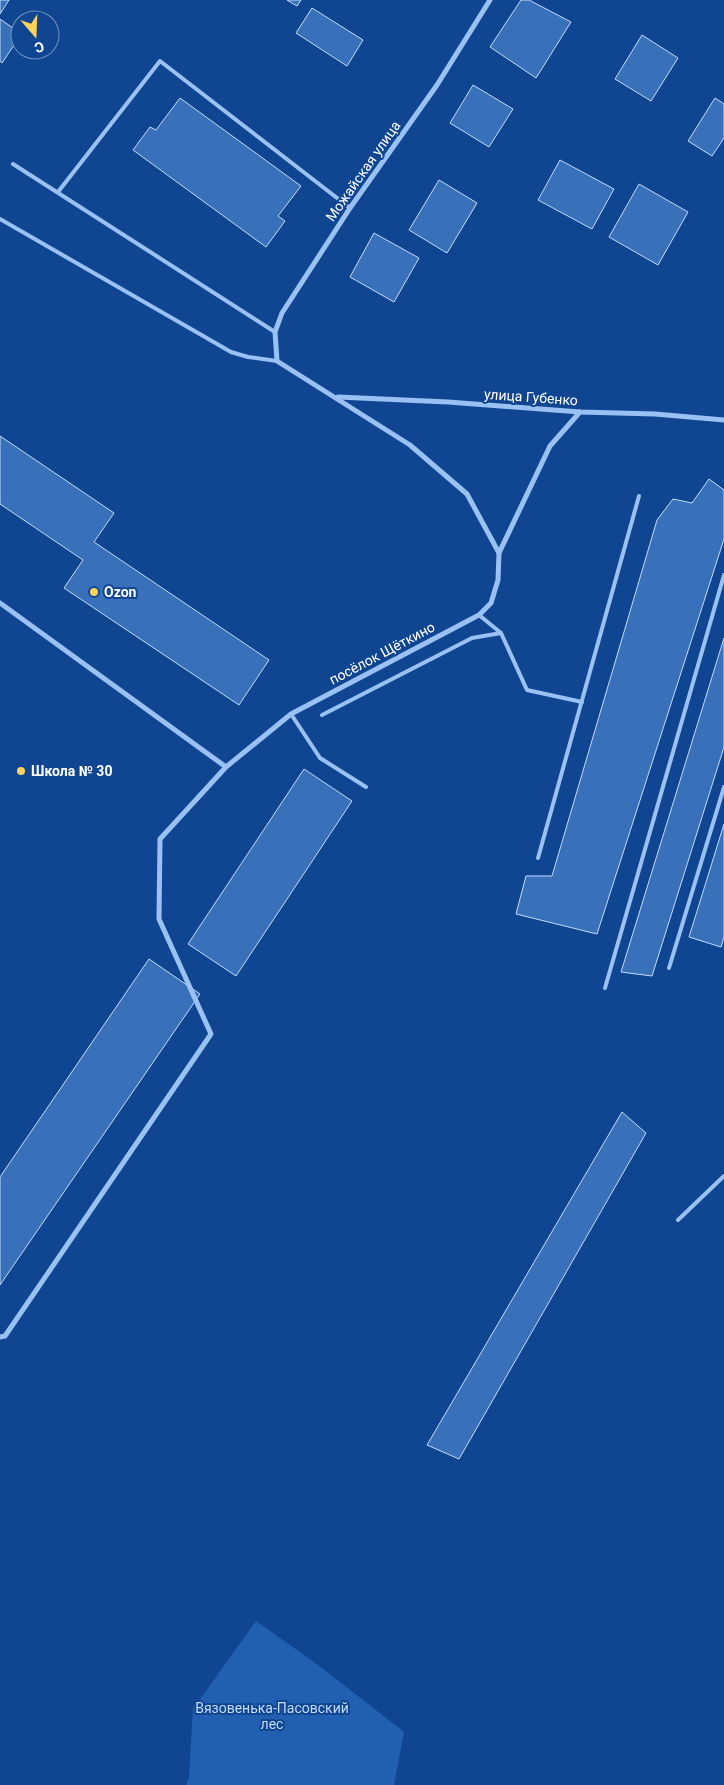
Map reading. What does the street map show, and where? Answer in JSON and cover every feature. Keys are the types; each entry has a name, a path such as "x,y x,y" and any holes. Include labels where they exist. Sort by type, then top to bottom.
{"street":[{"name":"Можайская улица","path":"276,361 275,332 282,313 350,208 437,86 490,0"},
{"name":"посёлок Щёткино","path":"0,1337 5,1336 211,1034 159,919 160,839 226,767 291,714 479,615 491,603 498,580 499,553 468,494 410,445 337,397 276,361"},
{"name":"улица Губенко","path":"337,397 448,402 580,412 655,414 724,420"},
{"path":"499,553 550,446 580,412"},
{"path":"0,603 226,767"}],"lane":[{"path":"58,192 160,61 350,208"},
{"path":"13,164 275,332"},
{"path":"0,219 231,352 248,357 276,361"},
{"path":"538,858 639,496"},
{"path":"605,988 724,575"},
{"path":"479,615 501,632 527,690 582,702"},
{"path":"322,715 472,638 501,632"},
{"path":"291,714 320,758 366,787"},
{"path":"669,968 724,787"},
{"path":"678,1220 724,1176"}],"green space":[{"name":"Вязовенька-Пасовский лес","path":"256,1621 318,1665 404,1732 394,1785 186,1785 189,1777 193,1709"}],"building":[{"path":"0,0 9,0 0,14"},
{"path":"287,0 301,0 297,6"},
{"path":"521,0 529,0 571,22 536,78 490,47"},
{"path":"312,8 363,40 347,66 296,33"},
{"path":"0,19 10,26 10,51 2,63 0,61"},
{"path":"642,35 678,58 651,101 615,79"},
{"path":"473,85 513,109 489,147 450,123"},
{"path":"180,98 301,186 278,216 285,221 266,247 133,150 150,127 156,130"},
{"path":"715,98 724,104 724,138 712,156 688,141"},
{"path":"560,160 614,189 592,229 538,200"},
{"path":"439,180 477,203 447,253 409,230"},
{"path":"639,184 688,212 658,265 609,237"},
{"path":"374,233 419,258 394,302 350,277"},
{"path":"0,436 114,513 94,542 269,660 239,705 64,588 83,560 0,504"},
{"path":"709,479 724,490 724,539 597,934 516,914 526,876 552,876 657,520 673,499 692,503"},
{"path":"724,638 724,747 652,976 621,972"},
{"path":"304,769 352,801 236,976 188,944"},
{"path":"724,824 724,937 721,947 689,937"},
{"path":"149,959 200,994 0,1285 0,1177"},
{"path":"622,1112 646,1133 459,1459 427,1445"}],"place":[{"name":"Ozon","path":"94,592"},
{"name":"Школа № 30","path":"21,771"}]}
